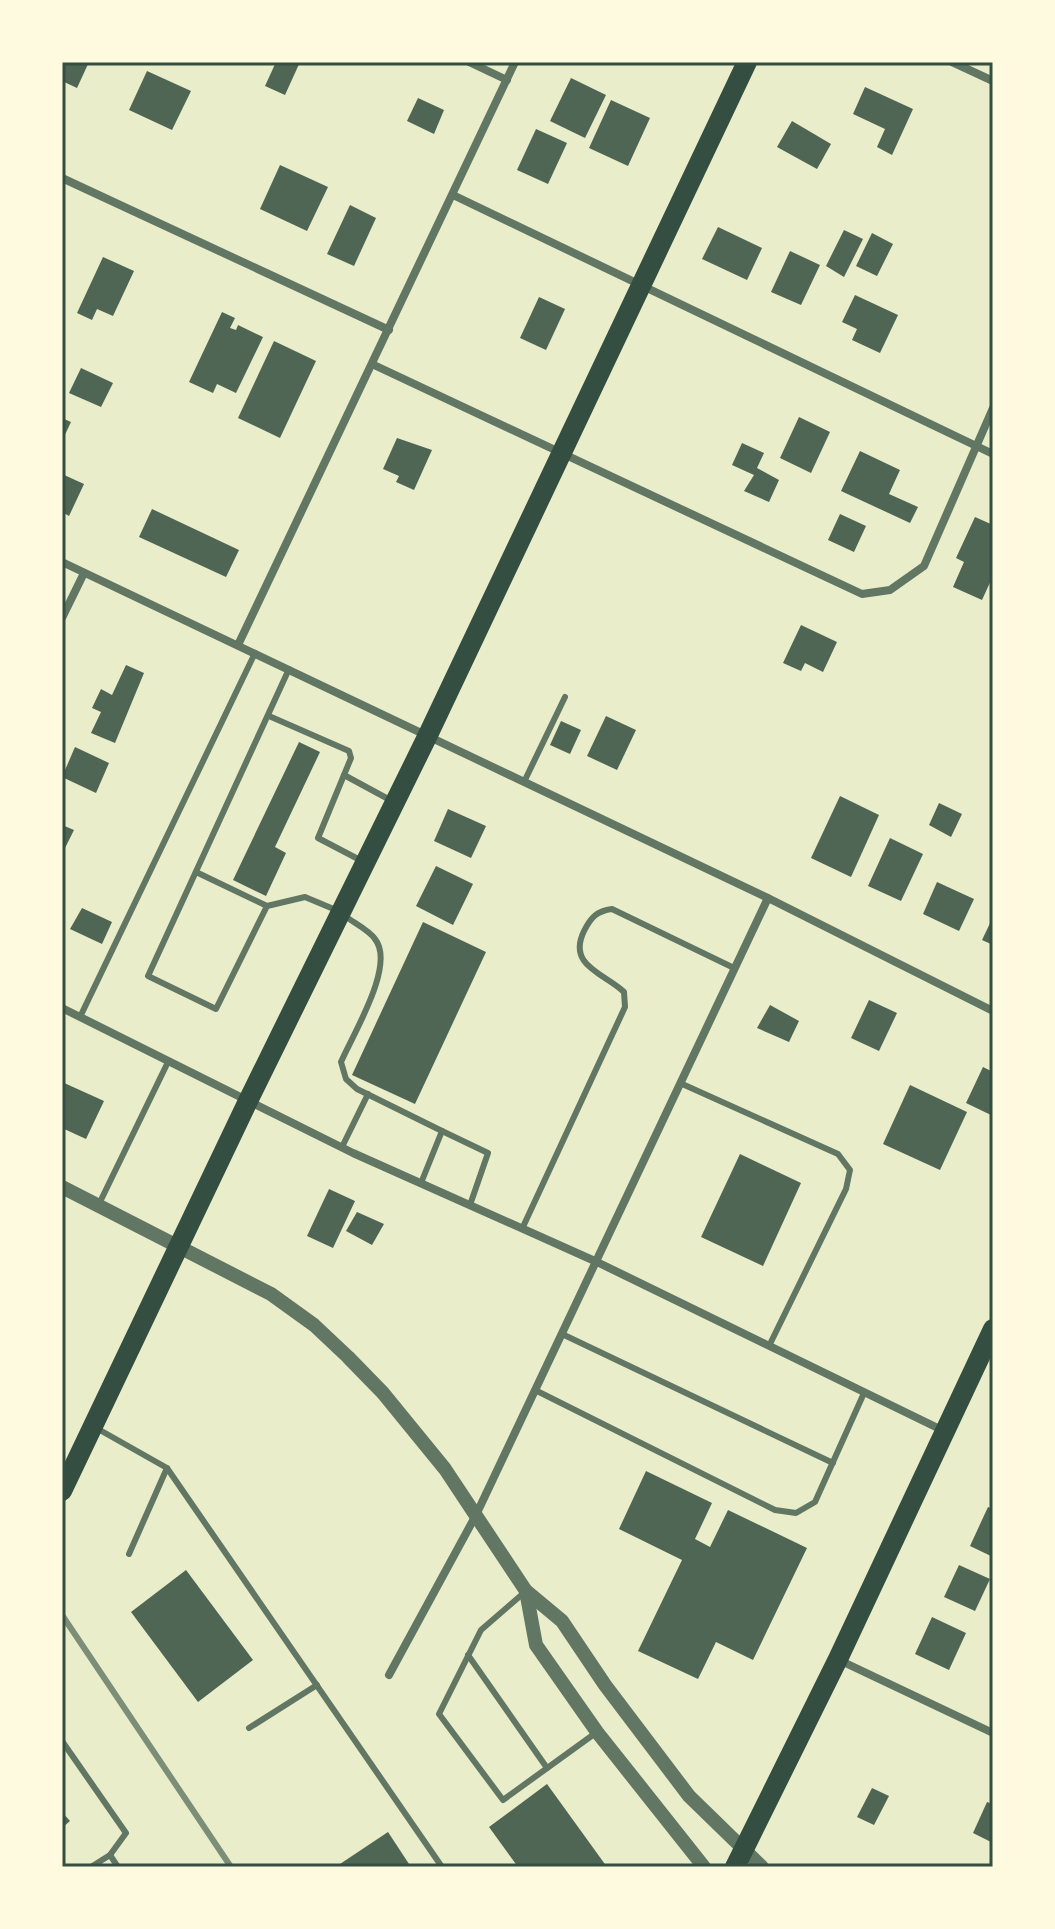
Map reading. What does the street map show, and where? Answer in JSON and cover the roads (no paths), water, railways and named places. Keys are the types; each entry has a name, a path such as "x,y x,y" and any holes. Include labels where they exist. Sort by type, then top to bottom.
{"main road":[{"path":"62,1491 248,1101 427,737 747,62"},
{"path":"739,1859 838,1659 993,1329"}],"street":[{"path":"469,62 507,80"},
{"path":"238,645 374,365 515,62"},
{"path":"952,62 993,81"},
{"path":"62,178 389,330"},
{"path":"453,195 993,454"},
{"path":"374,365 862,594 890,590 924,566 993,408"},
{"path":"62,562 768,898 993,1011"},
{"path":"62,618 84,573"},
{"path":"389,1675 476,1515 768,898"},
{"path":"62,1008 342,1147 597,1262 944,1431"},
{"path":"62,1187 179,1244 271,1294 314,1325 383,1393 445,1469 526,1591 562,1621 605,1685 739,1859 762,1867"},
{"path":"526,1591 536,1645 597,1732 704,1867"},
{"path":"838,1659 993,1733"}],"lane":[{"path":"80,1017 255,653"},
{"path":"267,906 216,1009 148,976 289,669"},
{"path":"524,782 565,697"},
{"path":"269,716 349,751 351,758 318,838 365,863"},
{"path":"344,775 395,803"},
{"path":"196,872 267,906 305,897 341,913 375,938 383,956 380,974 341,1062 346,1079 368,1094 488,1153 470,1205"},
{"path":"522,1229 625,1007 624,992 588,969 580,956 580,940 588,922 599,911 612,909 734,968"},
{"path":"99,1204 168,1062"},
{"path":"680,1083 838,1154 850,1170 846,1189 769,1346"},
{"path":"342,1147 368,1094"},
{"path":"421,1183 442,1131"},
{"path":"562,1334 833,1463"},
{"path":"535,1390 775,1510 796,1513 815,1502 864,1393"},
{"path":"93,1426 167,1468 439,1866"},
{"path":"129,1554 167,1468"},
{"path":"526,1591 481,1630 439,1714 503,1800 597,1732"},
{"path":"468,1655 547,1768"},
{"path":"249,1728 317,1685"},
{"path":"62,1741 126,1833 110,1855 91,1867"},
{"path":"110,1855 118,1867"}],"railway":[{"path":"62,1615 231,1867"}]}
